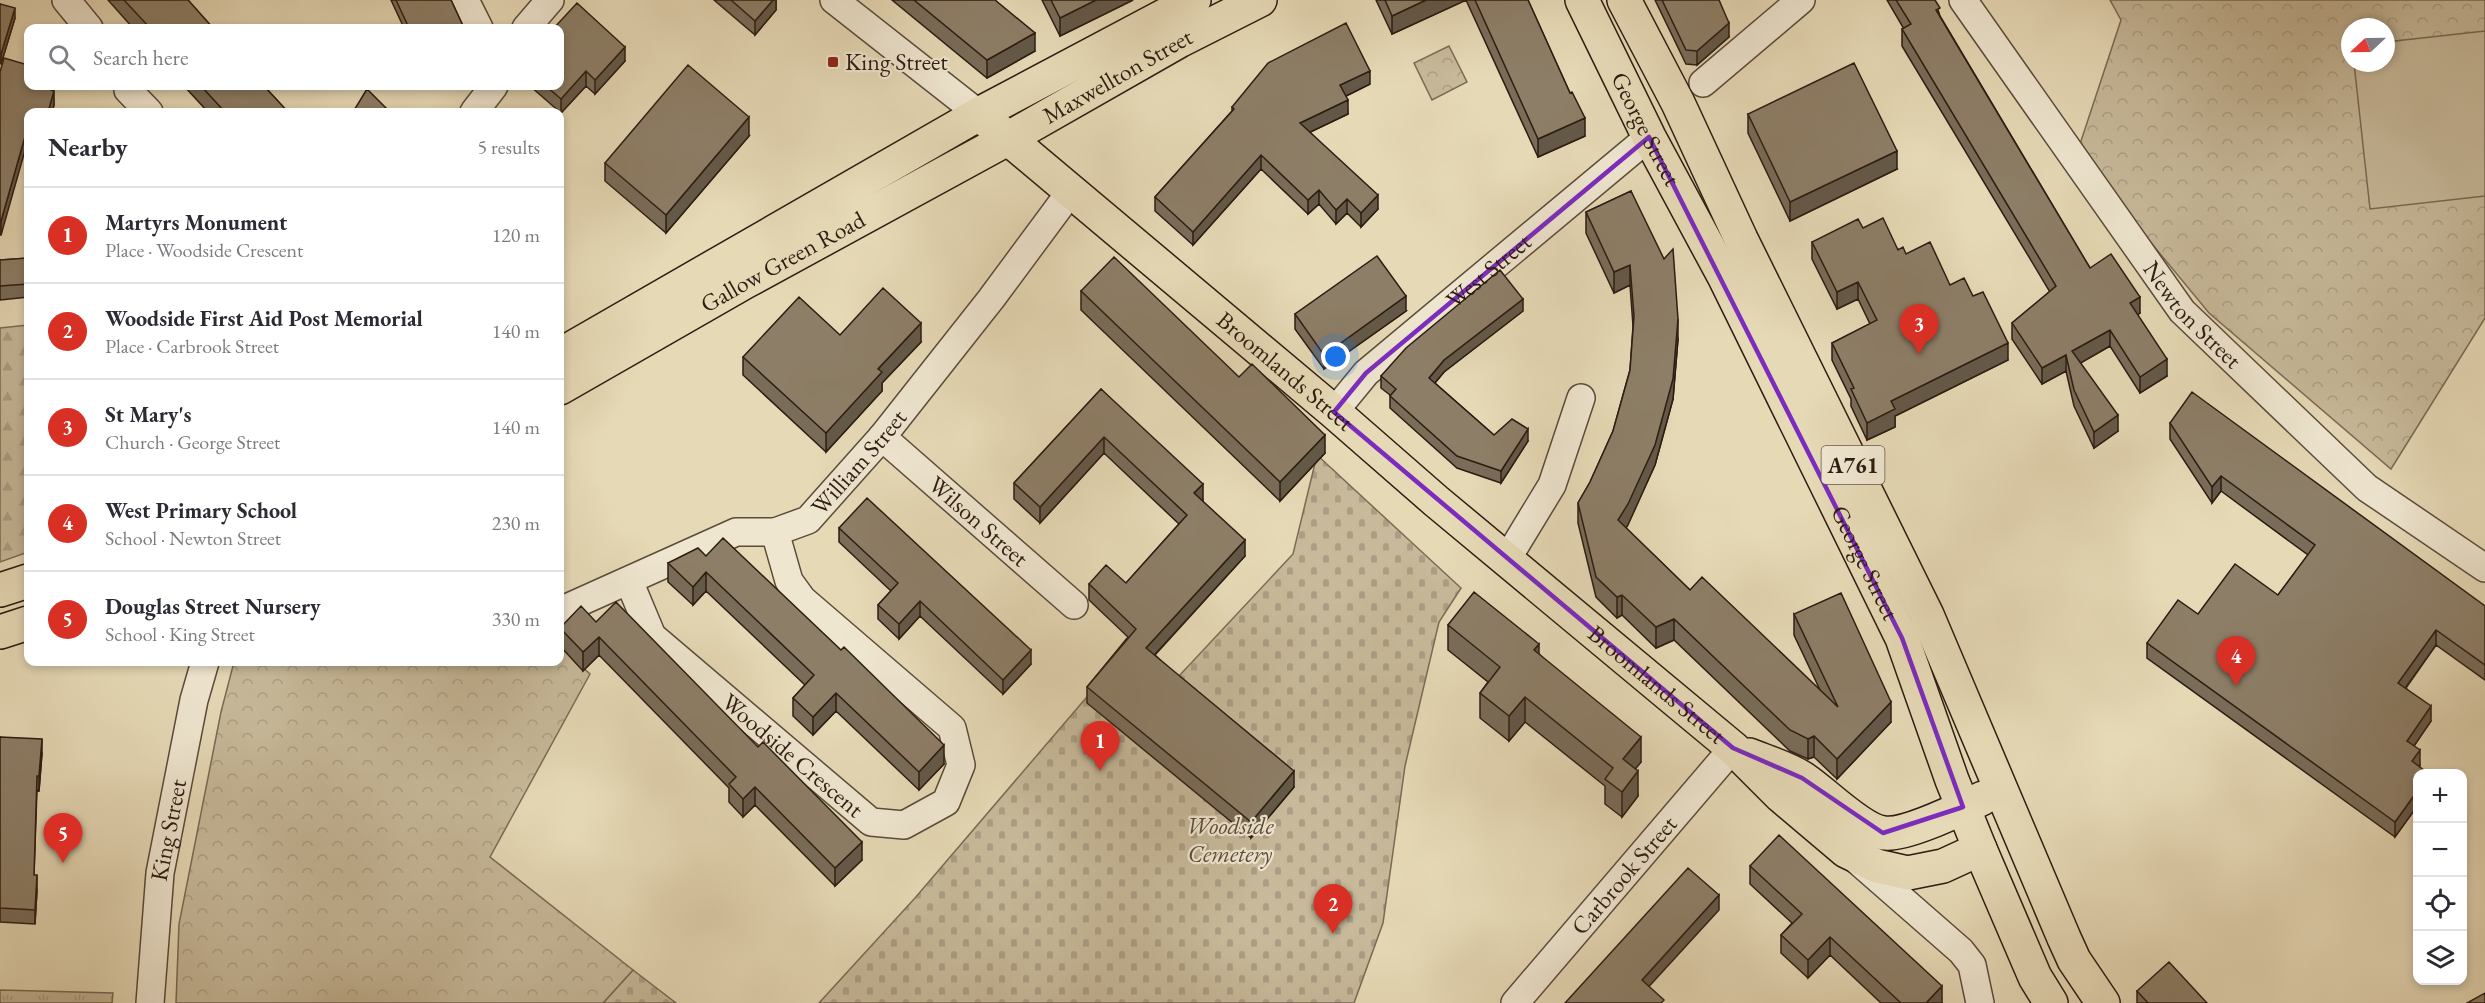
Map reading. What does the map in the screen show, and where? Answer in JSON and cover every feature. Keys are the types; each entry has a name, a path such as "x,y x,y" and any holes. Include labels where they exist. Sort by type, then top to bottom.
{"main road":[{"name":"Maxwellton Street","path":"979,114 1194,0"},
{"name":"Maxwellton Street","path":"1009,138 1179,41 1260,0"},
{"name":"George Street","path":"1582,0 1649,137 1725,278 1902,638 1963,807 2043,990"},
{"name":"George Street","path":"1624,0 1678,104 1741,239 1927,615 2064,938 2074,960 2103,1003"},
{"name":"Broomlands Street","path":"979,114 1335,412 1436,501 1733,748 1781,796 1846,851 1877,866 1908,873 1942,866 1980,849"},
{"name":"Gallow Green Road","path":"564,354 836,194 979,114"},
{"name":"Gallow Green Road","path":"564,386 745,282 1009,138"},
{"path":"0,590 24,582"},
{"path":"0,632 24,624"},
{"name":"Broomlands Street","path":"1733,748 1802,778 1861,822 1883,833 1899,832 1963,807"},
{"path":"1963,807 2001,790"},
{"path":"1980,849 2001,790"}],"street":[{"path":"66,0 86,24"},
{"path":"465,0 476,24"},
{"path":"529,24 550,0"},
{"name":"Broomlands Street","path":"834,0 979,114"},
{"path":"1703,83 1801,0"},
{"name":"Newton Street","path":"1964,0 2182,311 2367,488 2485,568"},
{"path":"128,90 145,108"},
{"path":"477,108 491,90"},
{"name":"West Street","path":"1335,412 1366,373 1649,137"},
{"name":"William Street","path":"564,609 736,532 775,532 808,520 882,437 991,299 1071,191"},
{"path":"1507,559 1552,485 1581,398"},
{"name":"Wilson Street","path":"882,437 1074,605"},
{"name":"Woodside Crescent","path":"629,581 652,636 871,822 904,825 946,802 961,765 952,728 802,599 789,581 775,532"},
{"name":"King Street","path":"150,1003 160,873 194,700 204,666"},
{"name":"Carbrook Street","path":"1515,1003 1733,748"},
{"name":"Broomlands Street","path":"1846,851 1961,951 1972,965 1980,1003"}],"highlighted area":[{"path":"1649,137 1902,638 1963,807 1883,833 1802,778 1733,748 1334,412 1366,373"}],"green space":[{"path":"2110,0 2485,0 2485,318 2391,469 2209,313 2077,153 2121,20"},
{"path":"2485,31 2485,196 2370,209 2355,72 2395,72 2395,41"},
{"path":"1449,46 1467,82 1432,100 1414,63"},
{"path":"24,325 24,553 0,562 0,328"},
{"name":"Woodside Cemetery","path":"1317,455 1461,588 1439,622 1405,766 1383,923 1354,1003 819,1003 915,898 1121,657 1165,691 1293,554"},
{"path":"564,651 590,674 490,857 633,970 603,1003 176,1003 179,924 221,712 233,666 564,666"},
{"path":"633,970 676,1003 603,1003"},
{"path":"0,990 113,993 112,1003 0,1003"}],"building":[{"path":"124,0 188,0 209,24 146,24"},
{"path":"396,0 451,0 462,24 407,24"},
{"path":"731,0 773,0 755,21"},
{"path":"914,0 995,0 1035,33 987,60"},
{"path":"1051,0 1096,0 1060,18"},
{"path":"1385,0 1426,0 1392,16"},
{"path":"1475,0 1528,0 1570,93 1572,92 1585,118 1538,139"},
{"path":"1662,0 1719,0 1729,23 1697,51 1686,50"},
{"path":"1896,0 1935,0 1940,8 1936,10 2090,268 2111,254 2140,297 2130,303 2167,359 2140,377 2110,330 2072,351 2118,415 2094,432 2074,390 2066,355 2042,368 2012,323 2056,286 1902,29 1911,24"},
{"path":"577,3 625,47 595,80 586,71 561,99 551,90 564,90 564,24 558,24"},
{"path":"0,4 15,8 1,54 0,53"},
{"path":"1346,23 1370,71 1340,85 1348,100 1300,123 1378,195 1361,213 1347,199 1336,210 1319,190 1308,200 1261,155 1193,232 1155,197 1234,109 1232,107 1268,63"},
{"path":"4,58 24,64 24,90 54,91 49,108 24,108 24,140 1,221 0,220 0,72"},
{"path":"1854,63 1897,151 1790,202 1748,114"},
{"path":"688,65 749,117 666,215 605,163"},
{"path":"205,90 268,90 284,108 221,108"},
{"path":"368,90 386,108 355,108"},
{"path":"1631,191 1664,259 1673,249 1678,319 1673,379 1655,445 1628,504 1618,520 1690,590 1702,577 1838,707 1794,614 1841,593 1891,702 1837,759 1814,736 1808,739 1790,730 1674,619 1656,627 1622,595 1617,597 1596,577 1578,503 1613,431 1630,370 1634,316 1630,265 1614,272 1586,212"},
{"path":"1883,218 1898,250 1903,247 1906,254 1930,242 1950,285 1964,278 1973,296 1983,292 2008,343 1891,401 1895,409 1867,423 1851,389 1854,388 1832,343 1877,320 1858,282 1837,292 1812,242 1858,219 1863,228"},
{"path":"1377,256 1406,296 1324,355 1295,314"},
{"path":"1114,257 1239,377 1252,364 1325,435 1280,482 1081,291"},
{"path":"24,258 24,284 0,286 0,260"},
{"path":"1500,270 1523,299 1444,360 1429,378 1494,435 1512,419 1528,429 1501,471 1457,456 1390,396 1396,389 1381,376 1406,348"},
{"path":"883,288 921,323 878,369 882,372 826,433 743,357 799,297 840,335"},
{"path":"1101,389 1203,484 1194,493 1245,540 1146,648 1294,771 1251,822 1087,687 1136,629 1089,584 1106,565 1126,583 1187,515 1104,437 1040,507 1014,483"},
{"path":"2192,392 2485,606 2485,665 2436,630 2398,683 2431,706 2407,741 2420,750 2412,761 2422,769 2413,769 2413,797 2395,822 2147,643 2178,600 2198,614 2235,564 2278,595 2315,545 2221,476 2212,487 2170,423"},
{"path":"867,498 1031,650 1003,680 920,601 899,624 878,605 898,583 839,528"},
{"path":"723,538 841,650 844,647 944,745 919,772 836,693 813,717 793,698 814,675 706,572 693,587 668,563 698,548 706,556"},
{"path":"1474,592 1539,644 1534,650 1641,737 1623,759 1638,771 1622,792 1605,779 1613,768 1525,697 1509,716 1480,693 1500,667 1448,625"},
{"path":"616,602 758,747 763,742 862,842 835,868 755,787 743,799 729,784 736,777 599,637 583,652 564,632 564,624 581,606 596,622"},
{"path":"0,737 42,739 39,776 37,776 35,910 0,908"},
{"path":"1779,835 1942,986 1926,1003 1901,1003 1830,937 1808,960 1781,935 1802,914 1750,866"},
{"path":"1688,868 1719,895 1642,980 1664,1000 1661,1003 1565,1003"},
{"path":"2169,962 2207,1003 2148,1003 2137,991"},
{"path":"2485,993 2485,1003 2467,1003"}],"place":[{"name":"King Street","path":"833,62"},
{"name":"St Mary's","path":"1919,354"},
{"name":"West Primary School","path":"2236,686"},
{"name":"Martyrs Monument","path":"1100,771"},
{"name":"Douglas Street Nursery","path":"63,863"},
{"name":"Woodside First Aid Post Memorial","path":"1333,934"}]}
